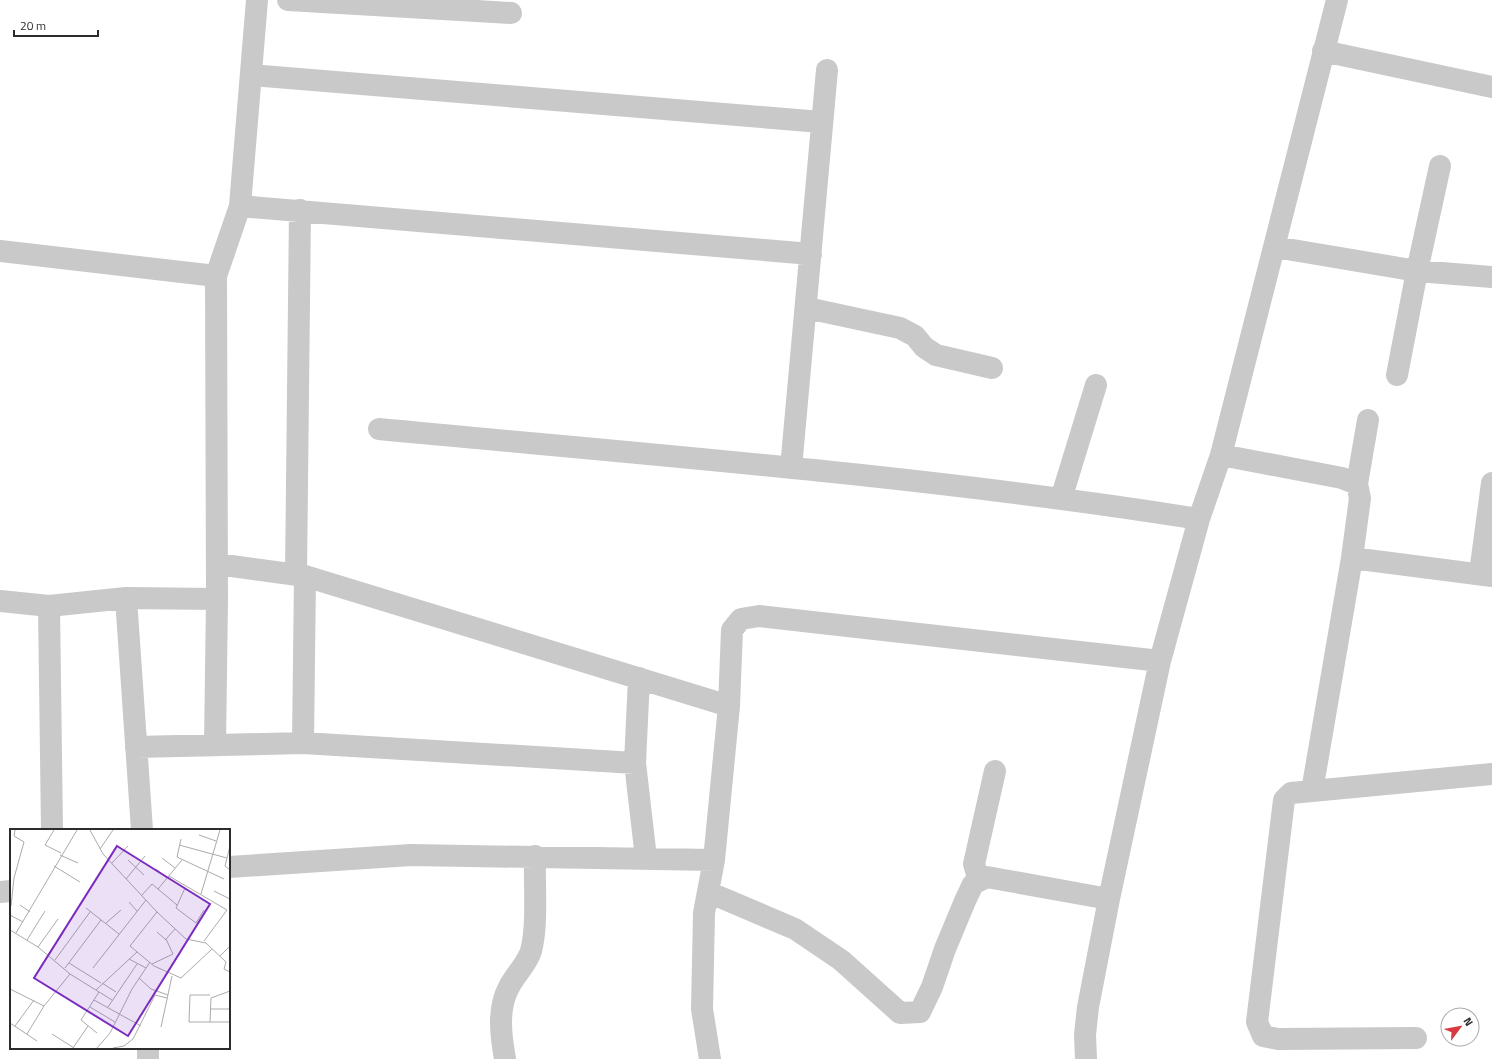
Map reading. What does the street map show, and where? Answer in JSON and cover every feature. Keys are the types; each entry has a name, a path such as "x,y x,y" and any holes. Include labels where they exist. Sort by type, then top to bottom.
{"street":[{"path":"215,745 217,599 216,276 240,206 257,0"},
{"path":"288,0 511,13"},
{"path":"1086,1059 1085,1035 1088,1007 1109,899 1160,661 1199,519 1221,455 1337,0"},
{"path":"1323,51 1492,87"},
{"path":"791,468 807,308 821,122 827,70"},
{"path":"252,75 821,122"},
{"path":"1397,375 1417,271 1440,166"},
{"path":"240,206 811,254"},
{"path":"300,210 300,575 303,743"},
{"path":"1275,248 1417,271 1492,277"},
{"path":"0,251 216,276"},
{"path":"807,308 900,328 915,336 924,347 936,355 992,368"},
{"path":"1061,499 1096,386"},
{"path":"1312,791 1352,558 1360,498 1357,484 1368,420"},
{"path":"378,429 791,468 1061,499 1199,519"},
{"path":"1221,455 1342,478 1357,484"},
{"path":"1352,558 1486,574 1492,483"},
{"path":"217,564 300,575 729,706"},
{"path":"0,601 49,606 126,598 217,599"},
{"path":"126,598 142,829"},
{"path":"49,606 52,829"},
{"path":"710,1059 702,1009 704,913 714,860 729,706 732,630 741,619 759,616 1160,661"},
{"path":"638,678 635,764 646,858"},
{"path":"136,747 303,743 635,764"},
{"path":"979,881 974,864 995,771"},
{"path":"1416,1038 1278,1039 1263,1036 1257,1022 1284,800 1291,793 1492,774"},
{"path":"230,866 411,855 714,860"},
{"path":"505,1059 501,1006 509,987 530,952 534,934 535,856"},
{"path":"708,892 795,929 841,960 900,1013 920,1012 932,987 945,949 973,884 986,877 1109,899"},
{"path":"0,892 10,891"}]}
